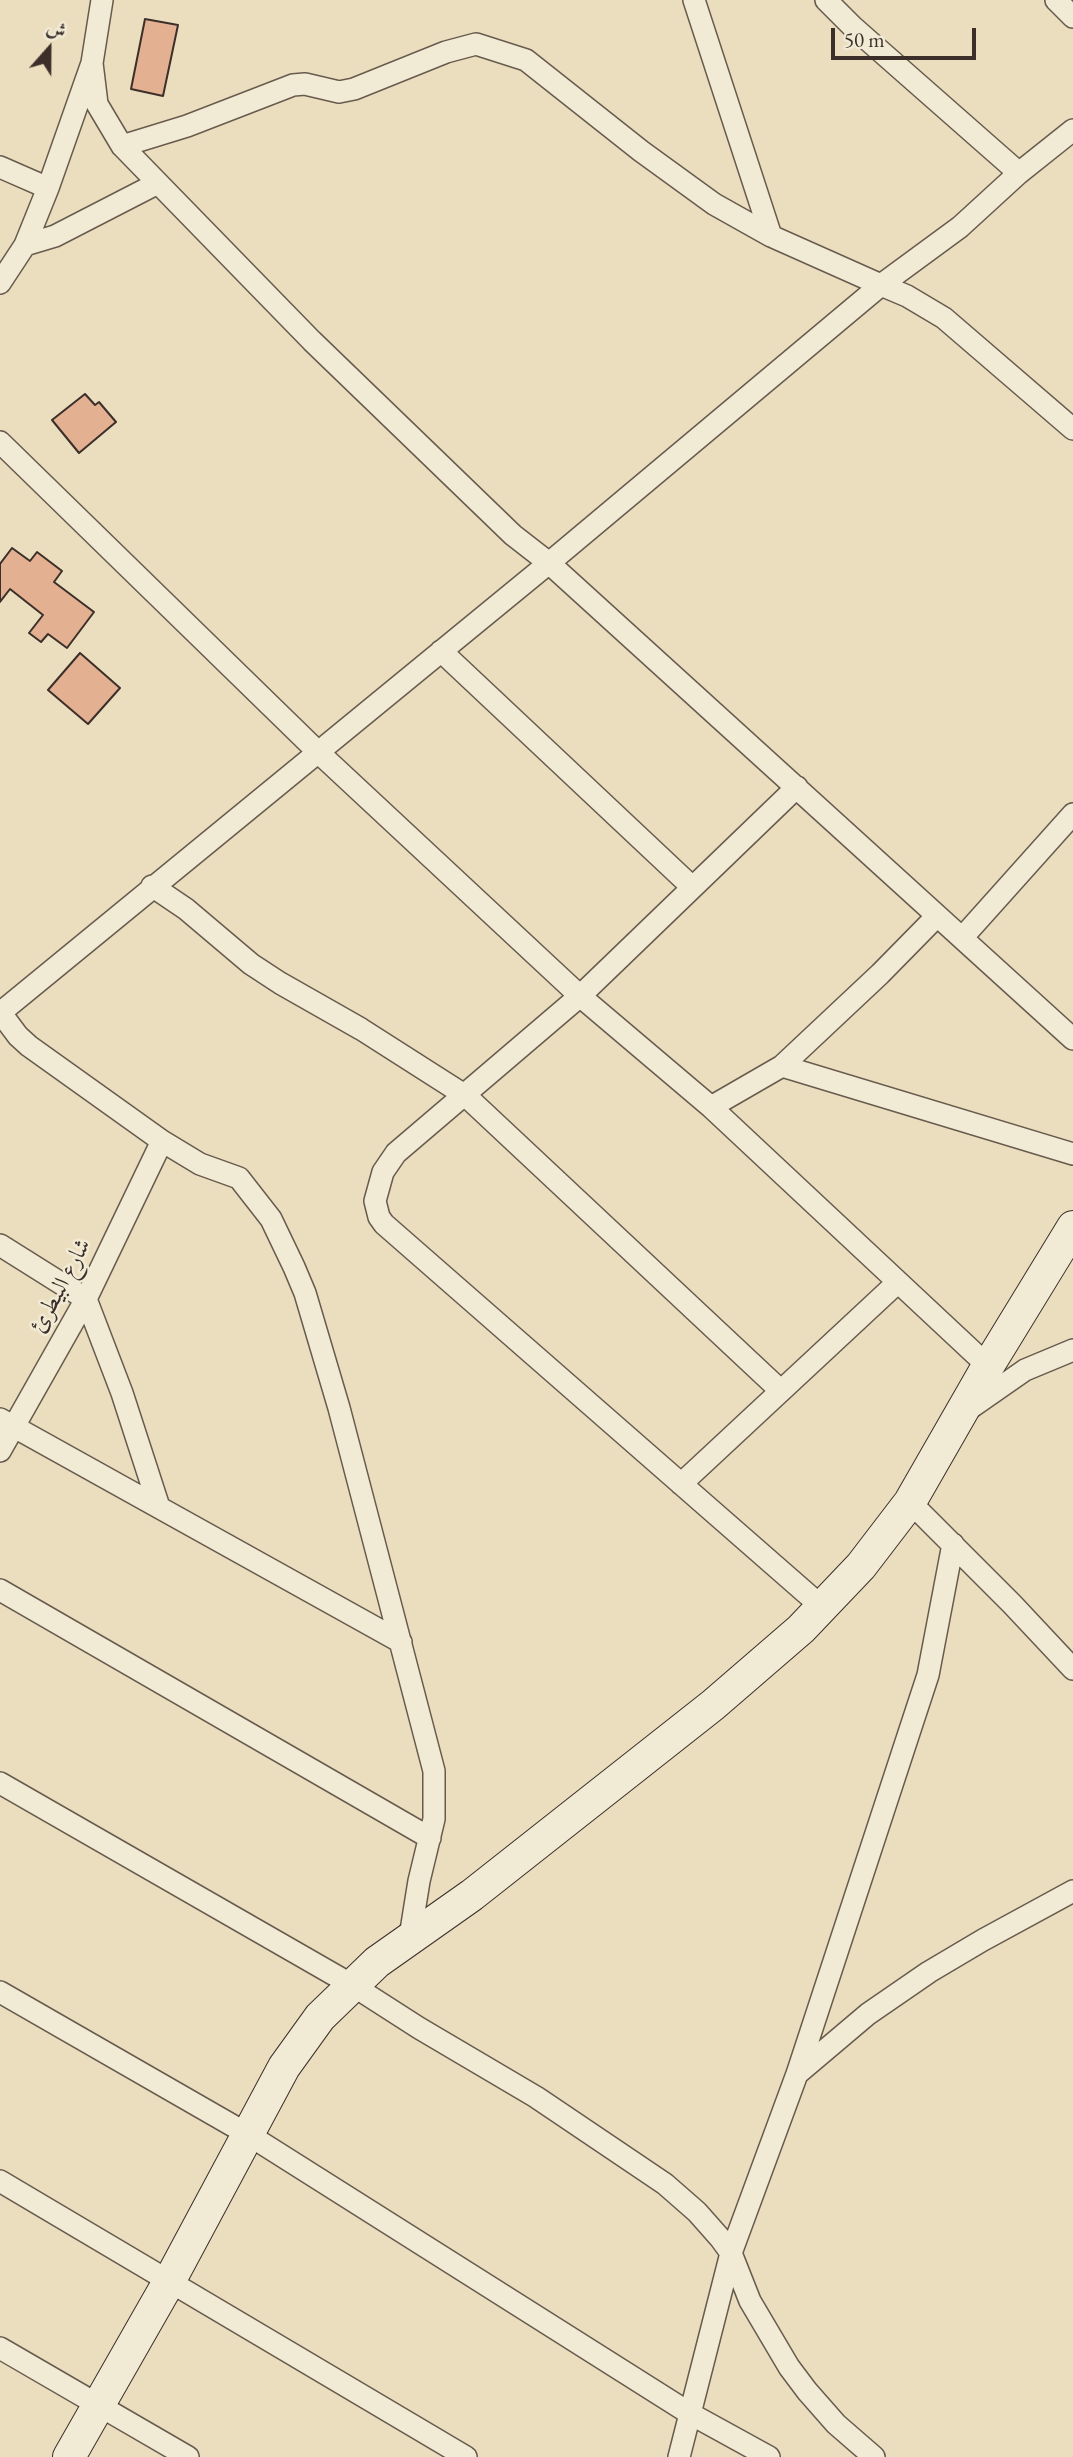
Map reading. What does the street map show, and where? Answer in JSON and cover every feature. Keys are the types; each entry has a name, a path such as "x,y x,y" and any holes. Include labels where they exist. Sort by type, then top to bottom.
{"main road":[{"path":"69,2457 170,2280 292,2055 320,2017 377,1962 494,1878 713,1705 822,1606 878,1546 911,1502 988,1366 1073,1227"}],"street":[{"path":"0,283 25,244 48,188 92,63 102,0"},
{"path":"826,0 1019,173"},
{"path":"1056,0 1073,18"},
{"path":"702,4 771,236"},
{"path":"122,146 187,126 293,85 305,84 339,92 354,89 446,52 476,44 526,60 641,151 714,204 771,236 907,296 944,318 1073,429"},
{"path":"92,63 97,104 122,146 302,331 513,535 549,564 797,787 1073,1039"},
{"path":"410,1937 435,1804 434,1771 339,1408 305,1293 278,1231 262,1205 237,1177 200,1164 162,1141 29,1046 0,1012 549,564 881,285 960,228 1019,173 1073,130"},
{"path":"0,167 48,188"},
{"path":"25,244 55,236 158,183"},
{"path":"0,442 317,751 580,996 712,1107 988,1366"},
{"path":"441,651 692,887"},
{"path":"797,787 580,996 391,1158 383,1172 375,1201 379,1217 822,1606"},
{"path":"962,938 1073,814"},
{"path":"152,886 186,909 251,964 361,1029 466,1096 781,1391"},
{"path":"712,1107 782,1066 937,916"},
{"path":"782,1066 1073,1154"},
{"name":"شارع البيطرئ","path":"0,1451 7,1423 86,1299 162,1141"},
{"path":"0,1245 86,1299 122,1393 159,1507"},
{"path":"681,1484 898,1282"},
{"path":"961,1414 1014,1377 1073,1350"},
{"path":"7,1423 401,1642"},
{"path":"911,1502 1073,1669"},
{"path":"679,2457 731,2253 797,2074 928,1675 953,1544"},
{"path":"0,1590 430,1838"},
{"path":"0,1783 352,1985 536,2097 640,2165 697,2212 731,2253 750,2301 795,2375 829,2416 874,2457"},
{"path":"797,2074 868,2014 929,1972 1073,1891"},
{"path":"0,1992 248,2135 689,2413 769,2457"},
{"path":"0,2181 466,2457"},
{"path":"0,2348 188,2457"}],"building":[{"path":"145,19 178,25 163,96 131,89"},
{"path":"85,394 95,405 99,402 116,422 79,453 52,420"},
{"path":"12,548 30,561 37,552 62,571 54,582 94,612 67,648 48,634 41,642 29,633 43,615 10,589 0,602 0,564"},
{"path":"80,653 120,688 88,724 48,690"}]}
